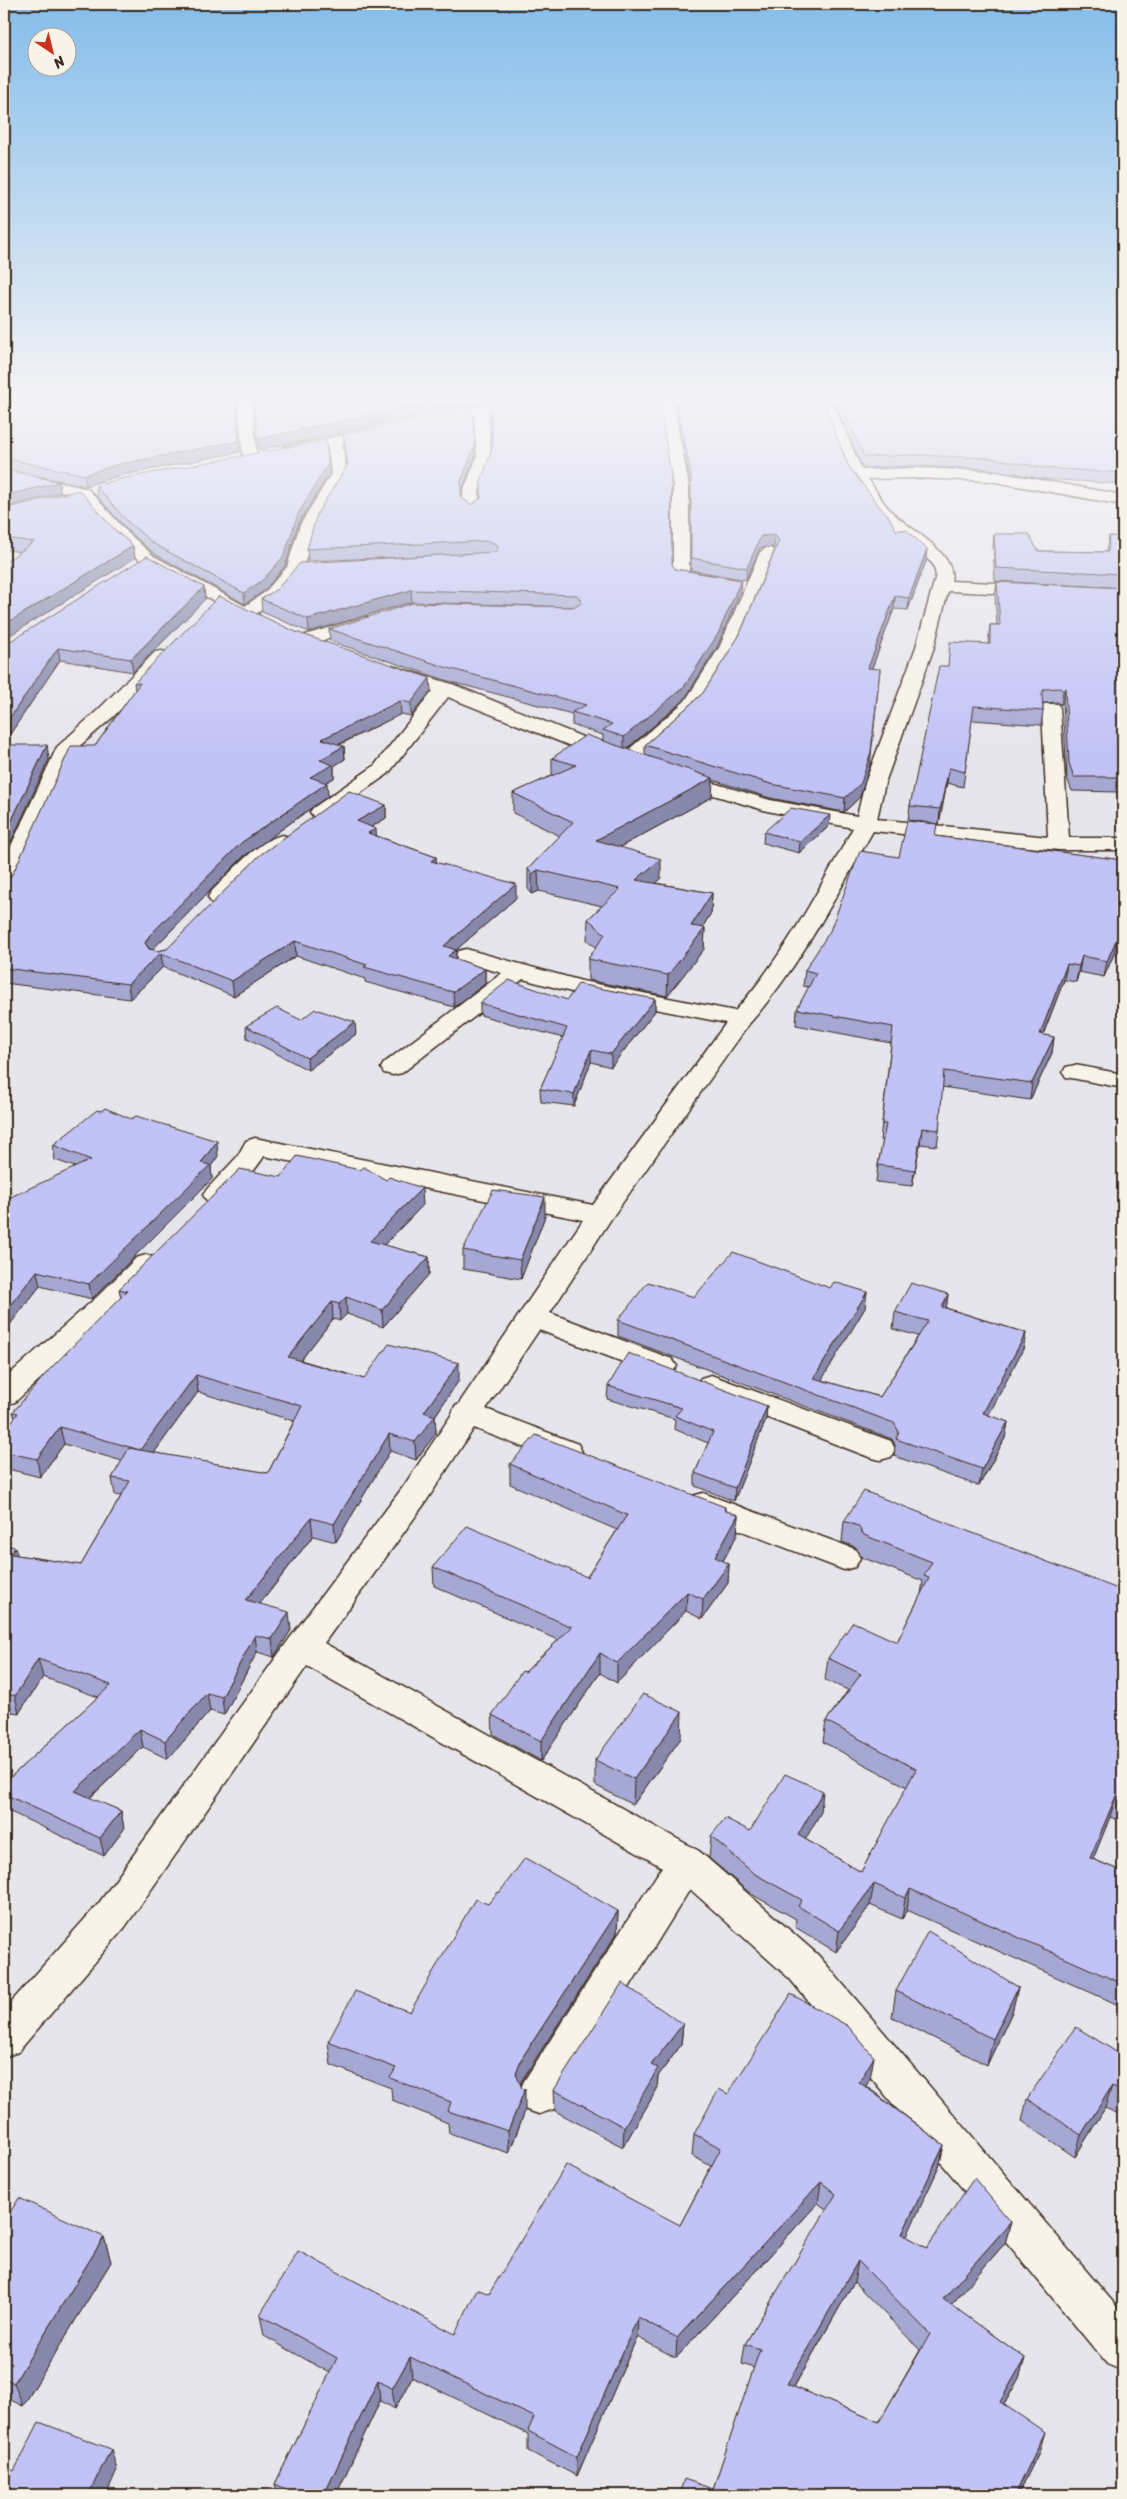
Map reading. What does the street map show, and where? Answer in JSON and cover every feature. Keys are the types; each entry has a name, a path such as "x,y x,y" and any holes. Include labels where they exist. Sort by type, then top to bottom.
{"street":[{"path":"110,519 122,536 148,559 212,605 245,613 265,622"},
{"path":"245,613 271,596 295,568 308,525 312,519"},
{"path":"681,519 681,575 752,588"},
{"path":"4,2039 112,1915 302,1648 414,1495 466,1413 533,1318 600,1215 741,1020 763,994 810,923 866,824 875,782 925,647 942,586 944,575 941,562 890,519"},
{"path":"644,767 692,705 728,648 768,552"},
{"path":"132,569 148,559"},
{"path":"295,568 314,568"},
{"path":"942,586 1047,591"},
{"path":"334,651 299,636 379,618"},
{"path":"4,884 56,766 67,748 106,712 173,644"},
{"path":"380,667 445,688 551,734 644,767 767,805 866,824 1059,844 1123,844"},
{"path":"206,910 252,863 381,770 445,688"},
{"path":"1051,708 1059,844"},
{"path":"466,956 579,987 741,1020"},
{"path":"393,1068 519,970"},
{"path":"1075,1072 1123,1081"},
{"path":"199,1211 250,1160 255,1146 600,1215"},
{"path":"4,1395 109,1301 165,1245"},
{"path":"533,1318 880,1449"},
{"path":"466,1413 595,1463"},
{"path":"678,1494 844,1558"},
{"path":"302,1648 686,1862 804,1967 1123,2348"},
{"path":"539,2095 686,1862"}],"building":[{"path":"4,519 105,519 133,546 4,625 4,563 34,542 4,538"},
{"path":"125,519 296,519 284,556 263,580 244,593 154,544"},
{"path":"316,519 671,519 672,564 675,569 741,580 718,634 684,687 624,737 603,730 612,724 572,712 586,705 448,668 329,629 413,603 571,607 577,606 582,602 577,595 411,590 308,619 261,599 277,589 300,563 496,552 498,547 496,544 489,541 307,549"},
{"path":"691,519 890,519 896,530 906,530 927,549 909,598 895,596 868,668 880,669 871,752 861,783 845,798 771,784 645,745 703,693 739,636 779,541 775,535 761,536 747,568 691,558"},
{"path":"994,534 1029,534 1038,551 1108,552 1109,536 1123,537 1123,574 996,568"},
{"path":"147,556 204,587 131,659 58,648 4,726 4,642 9,642"},
{"path":"997,582 1123,588 1123,779 1122,777 1074,777 1069,763 1065,688 1063,691 1060,688 1044,689 1042,694 1043,711 974,706 965,772 949,768 940,809 910,806 939,666 948,666 950,642 990,644 990,625 1000,625"},
{"path":"219,596 296,632 430,678 411,703 400,701 322,739 344,746 320,760 333,765 310,777 327,783 241,843 149,936 145,943 149,949 158,951 167,949 260,855 349,791 386,805 357,821 376,829 368,833 436,857 431,861 516,884 444,946 456,950 448,956 485,969 453,992 364,967 367,965 295,941 232,981 161,953 128,984 4,968 4,877 10,877 14,871 71,746 95,746 140,683 134,683"},
{"path":"586,735 713,778 596,840 661,859 636,880 712,893 691,926 705,928 668,975 588,959 605,934 588,919 620,889 538,870 532,874 528,869 573,822 513,793 576,765 552,758"},
{"path":"4,745 47,745 4,837"},
{"path":"791,808 830,815 800,842 764,832"},
{"path":"907,821 937,824 935,836 1123,860 1123,939 1117,938 1107,961 1082,956 1079,966 1067,964 1040,1034 1054,1037 1032,1083 944,1071 939,1130 922,1128 915,1170 878,1165 886,1124 882,1124 893,1027 797,1009 816,973 805,970 830,931 860,851 899,857"},
{"path":"509,980 567,1000 578,984 655,999 611,1054 591,1050 574,1094 540,1089 567,1028 480,1003"},
{"path":"277,1008 301,1020 315,1009 355,1022 307,1058 246,1026"},
{"path":"105,1108 131,1119 136,1116 217,1141 201,1163 210,1165 89,1284 37,1271 4,1313 4,1200 91,1160 53,1145 97,1110 101,1111"},
{"path":"297,1156 360,1170 364,1167 386,1180 389,1177 422,1188 370,1241 429,1257 382,1310 346,1297 339,1304 332,1302 288,1357 364,1379 389,1344 459,1363 424,1412 435,1416 415,1442 389,1434 334,1524 311,1518 246,1600 289,1612 272,1639 255,1635 222,1697 207,1693 165,1741 140,1729 75,1791 121,1811 100,1838 4,1794 4,1783 111,1685 38,1659 15,1696 8,1694 4,1698 4,1545 15,1547 11,1554 81,1565 130,1481 112,1478 129,1448 140,1450 60,1427 37,1459 4,1452 4,1432 18,1413 13,1412 49,1370 127,1291 119,1289 240,1169 281,1177","holes":["196,1375 302,1406 268,1473 140,1450"]},
{"path":"493,1190 545,1197 520,1260 463,1250"},
{"path":"733,1252 830,1288 834,1282 867,1292 814,1378 880,1397 928,1321 895,1312 911,1283 948,1294 942,1307 1026,1333 983,1413 1008,1422 982,1469 896,1439 899,1432 894,1423 618,1320 648,1282 694,1297"},
{"path":"628,1353 767,1406 735,1488 695,1473 713,1432 675,1416 682,1408 608,1386"},
{"path":"536,1435 725,1507 724,1510 738,1515 715,1557 729,1564 703,1599 687,1592 617,1663 600,1653 541,1741 492,1715 522,1671 525,1672 572,1627 433,1567 467,1526 587,1577 627,1515 510,1464"},
{"path":"864,1491 1123,1591 1123,1799 1116,1796 1090,1858 1123,1872 1123,1984 910,1889 905,1898 874,1884 839,1931 798,1906 802,1900 753,1873 711,1836 725,1818 750,1831 785,1774 823,1791 798,1835 861,1872 916,1769 826,1721 861,1674 828,1658 853,1622 897,1642 929,1578 924,1576 932,1562 864,1535 858,1526 844,1521"},
{"path":"643,1694 682,1712 634,1779 595,1760"},
{"path":"525,1858 618,1911 522,2058 516,2074 522,2088 525,2089 508,2131 448,2111 451,2102 390,2078 396,2068 328,2042 355,1991 410,2012 475,1899 488,1904 499,1893"},
{"path":"928,1931 1018,1987 993,2039 896,1991"},
{"path":"622,1983 683,2024 651,2065 658,2068 624,2127 554,2090"},
{"path":"791,1994 848,2026 874,2057 859,2082 944,2145 902,2234 927,2248 974,2178 1011,2222 943,2299 1025,2358 1000,2402 1045,2432 1015,2495 969,2495 957,2487 952,2495 679,2495 684,2479 713,2489 760,2349 745,2344 836,2194 821,2182 677,2338 638,2317 577,2457 528,2431 534,2417 410,2357 392,2389 378,2380 324,2495 300,2495 275,2484 337,2358 260,2315 298,2251 455,2334 477,2289 489,2294 566,2165 680,2225 721,2148 694,2134 719,2089 728,2094","holes":["858,2261 930,2334 879,2422 787,2384"]},
{"path":"1076,2027 1123,2056 1123,2091 1112,2086 1081,2135 1027,2099"},
{"path":"19,2198 104,2237 14,2383 4,2378 4,2222"},
{"path":"39,2422 111,2449 88,2495 4,2495 4,2466 14,2471"}]}
